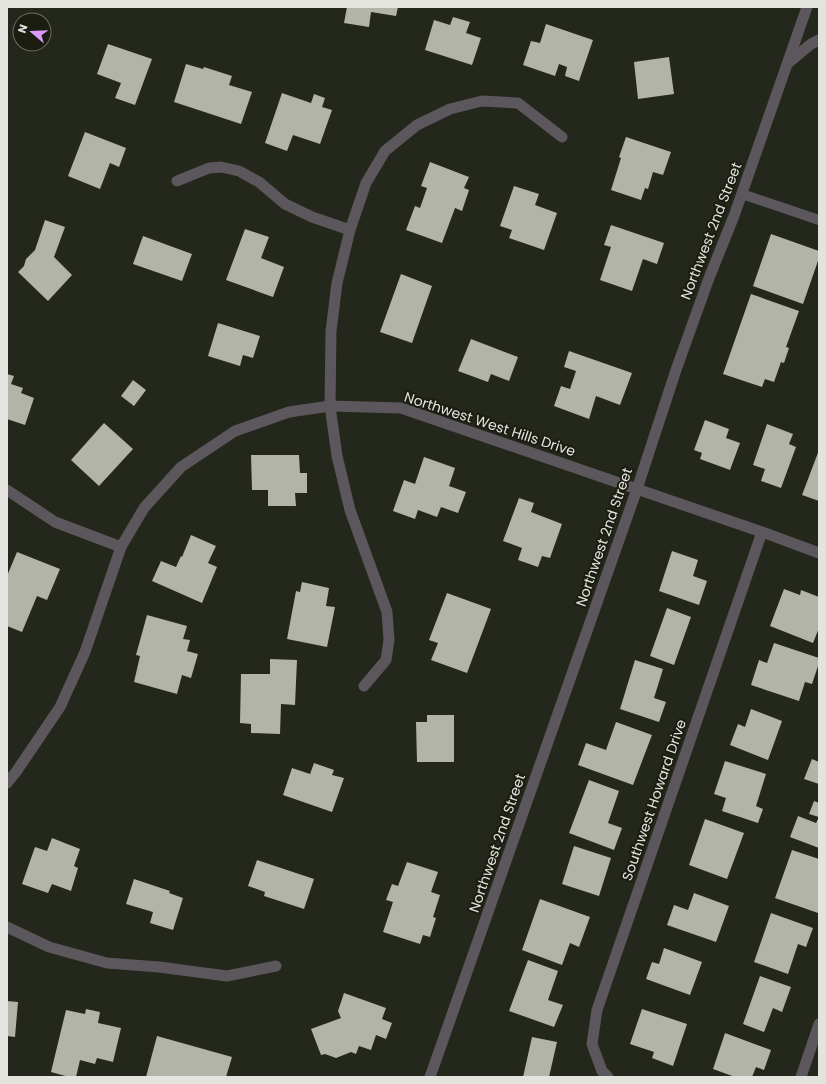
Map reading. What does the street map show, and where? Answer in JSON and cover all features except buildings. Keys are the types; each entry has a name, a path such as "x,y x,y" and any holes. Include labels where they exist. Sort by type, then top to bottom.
{"street":[{"name":"Northwest 2nd Street","path":"430,1077 638,489 676,370 708,278 742,194 807,7"},
{"path":"787,64 811,44 819,40"},
{"path":"364,686 386,660 389,640 387,612 350,510 337,456 330,406 330,331 337,283 350,230 366,183 385,151 417,125 450,109 482,101 518,103 562,137"},
{"path":"177,181 209,168 221,167 239,171 259,182 285,204 312,217 350,230"},
{"name":"Northwest West Hills Drive","path":"7,782 16,772 60,707 86,652 120,547 144,508 181,467 235,431 289,412 330,406 401,408 819,553"},
{"path":"7,490 55,522 120,547"},
{"name":"Southwest Howard Drive","path":"608,1077 602,1071 592,1044 597,1010 762,532"},
{"path":"7,927 49,947 106,963 165,968 227,976 276,966"},
{"path":"801,1077 819,1024"}],"lane":[{"path":"742,194 819,220"}]}
